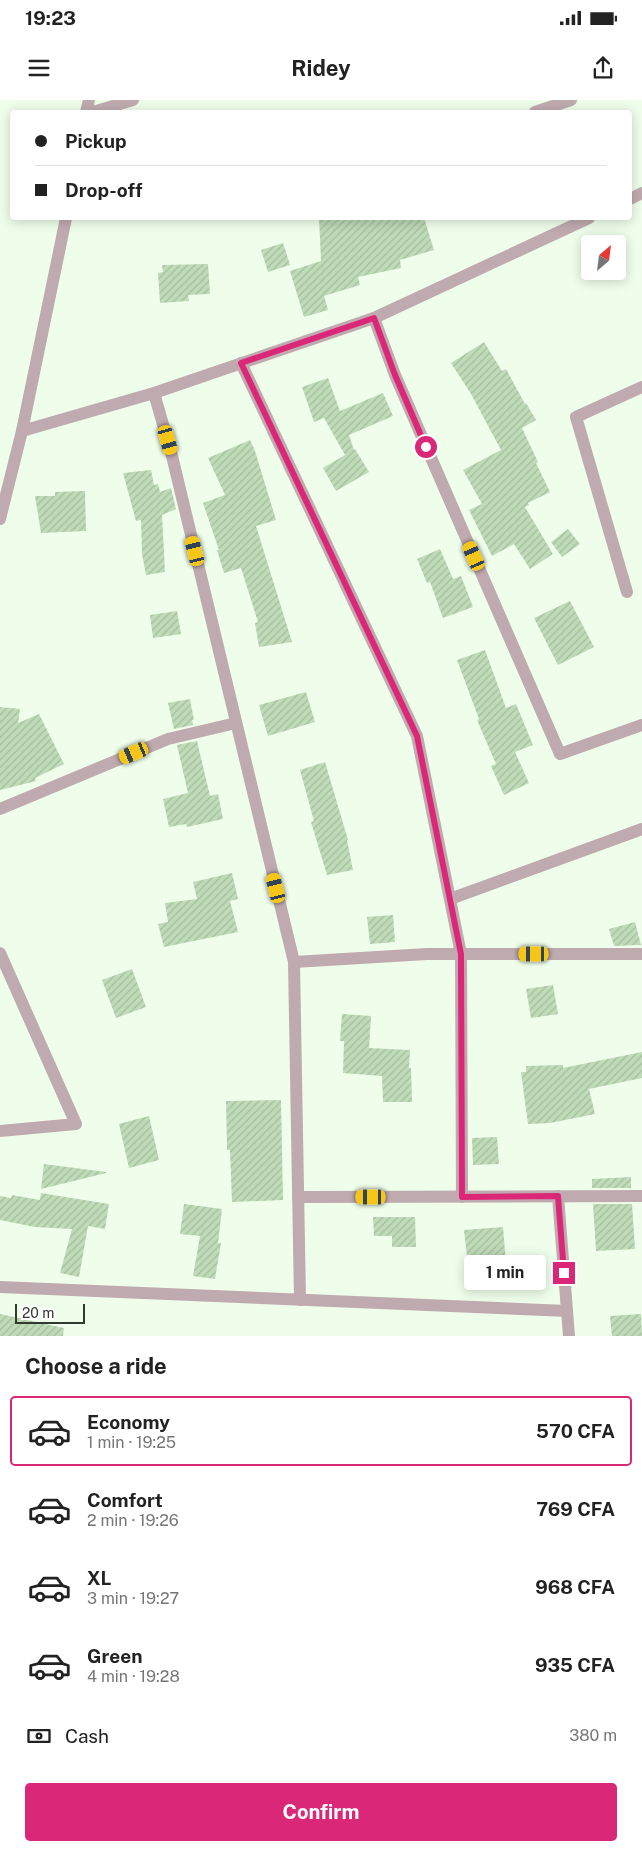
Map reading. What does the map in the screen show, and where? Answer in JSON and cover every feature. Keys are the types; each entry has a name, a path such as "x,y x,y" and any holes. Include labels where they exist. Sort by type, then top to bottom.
{"street":[{"path":"100,110 133,100"},
{"path":"541,110 571,100"},
{"path":"0,519 22,431 66,220"},
{"path":"22,431 154,393 374,318 585,220"},
{"path":"374,318 395,375 560,754 642,725"},
{"path":"241,363 417,736 461,954 462,1197"},
{"path":"627,592 576,417 642,387"},
{"path":"154,393 172,456 294,962 300,1300"},
{"path":"0,809 168,739 236,723"},
{"path":"450,899 642,829"},
{"path":"0,953 76,1124 0,1131"},
{"path":"294,962 427,954 642,954"},
{"path":"558,1196 569,1336"},
{"path":"298,1197 642,1196"},
{"path":"0,1287 567,1311"}],"building":[{"path":"319,220 425,220 434,250 400,260 401,268 358,277 360,285 324,296 328,310 304,317 290,271 321,261"},
{"path":"283,243 290,265 268,272 261,250"},
{"path":"208,264 210,294 188,295 189,301 160,303 158,273 163,272 162,265"},
{"path":"484,342 502,371 506,369 536,420 522,428 550,492 528,503 529,505 525,507 553,554 530,569 514,544 492,556 469,510 482,504 463,470 501,450 471,394 451,363"},
{"path":"328,378 340,411 383,393 393,416 349,435 354,450 369,472 336,491 323,468 345,455 324,418 314,422 302,387"},
{"path":"250,440 276,520 256,526 292,642 259,647 255,623 258,622 241,568 224,573 217,550 219,550 203,503 225,495 208,458"},
{"path":"151,470 154,485 158,484 160,492 171,488 176,509 162,515 165,572 146,575 142,554 141,520 136,521 123,473"},
{"path":"85,491 86,531 41,533 35,496 55,496 55,492"},
{"path":"568,529 580,544 562,557 551,542"},
{"path":"440,549 453,579 461,576 473,607 443,618 430,582 427,583 417,559"},
{"path":"570,601 594,647 558,665 534,618"},
{"path":"177,611 181,634 153,638 150,615"},
{"path":"485,650 506,708 516,704 533,745 515,752 529,783 504,795 491,766 496,764 477,720 479,719 457,660"},
{"path":"306,692 315,722 268,736 259,705"},
{"path":"190,699 194,720 192,720 193,725 174,729 168,703"},
{"path":"0,707 20,709 18,723 39,714 64,764 35,778 36,781 0,790"},
{"path":"197,741 210,796 218,794 223,819 187,827 186,824 169,827 163,799 188,793 177,745"},
{"path":"325,762 348,840 353,870 327,875 311,822 314,821 300,770"},
{"path":"232,873 238,899 230,901 238,932 164,947 158,924 168,922 165,903 197,899 193,882"},
{"path":"393,915 395,942 370,944 367,917"},
{"path":"635,922 641,945 614,946 609,929"},
{"path":"132,969 146,1007 116,1018 102,980"},
{"path":"553,985 558,1014 531,1018 526,989"},
{"path":"342,1014 371,1016 369,1048 410,1050 409,1068 411,1068 412,1102 383,1102 382,1076 343,1073 344,1041 340,1041"},
{"path":"642,1052 642,1078 589,1089 595,1114 550,1123 528,1124 521,1072 526,1072 526,1066 563,1065 563,1068"},
{"path":"281,1100 283,1200 232,1202 230,1150 227,1150 226,1101"},
{"path":"149,1116 159,1160 129,1168 119,1124"},
{"path":"497,1137 499,1164 473,1165 472,1138"},
{"path":"44,1164 106,1172 106,1173 41,1189"},
{"path":"631,1177 631,1188 592,1188 592,1179"},
{"path":"41,1193 109,1204 105,1229 88,1226 79,1277 60,1273 72,1229 35,1227 0,1220 0,1196 11,1198 12,1195 40,1200"},
{"path":"184,1204 222,1209 218,1243 221,1243 215,1279 193,1276 200,1236 180,1234"},
{"path":"593,1204 632,1204 635,1249 596,1251"},
{"path":"373,1217 415,1217 416,1247 392,1247 392,1236 374,1236"},
{"path":"503,1227 506,1263 468,1266 464,1230"},
{"path":"0,1314 64,1328 63,1336 0,1336"},
{"path":"641,1314 642,1336 612,1336 610,1316"}],"route":[{"path":"426,447 395,375 374,318 241,363 417,736 461,954 462,1197 558,1196 564,1273"}]}
